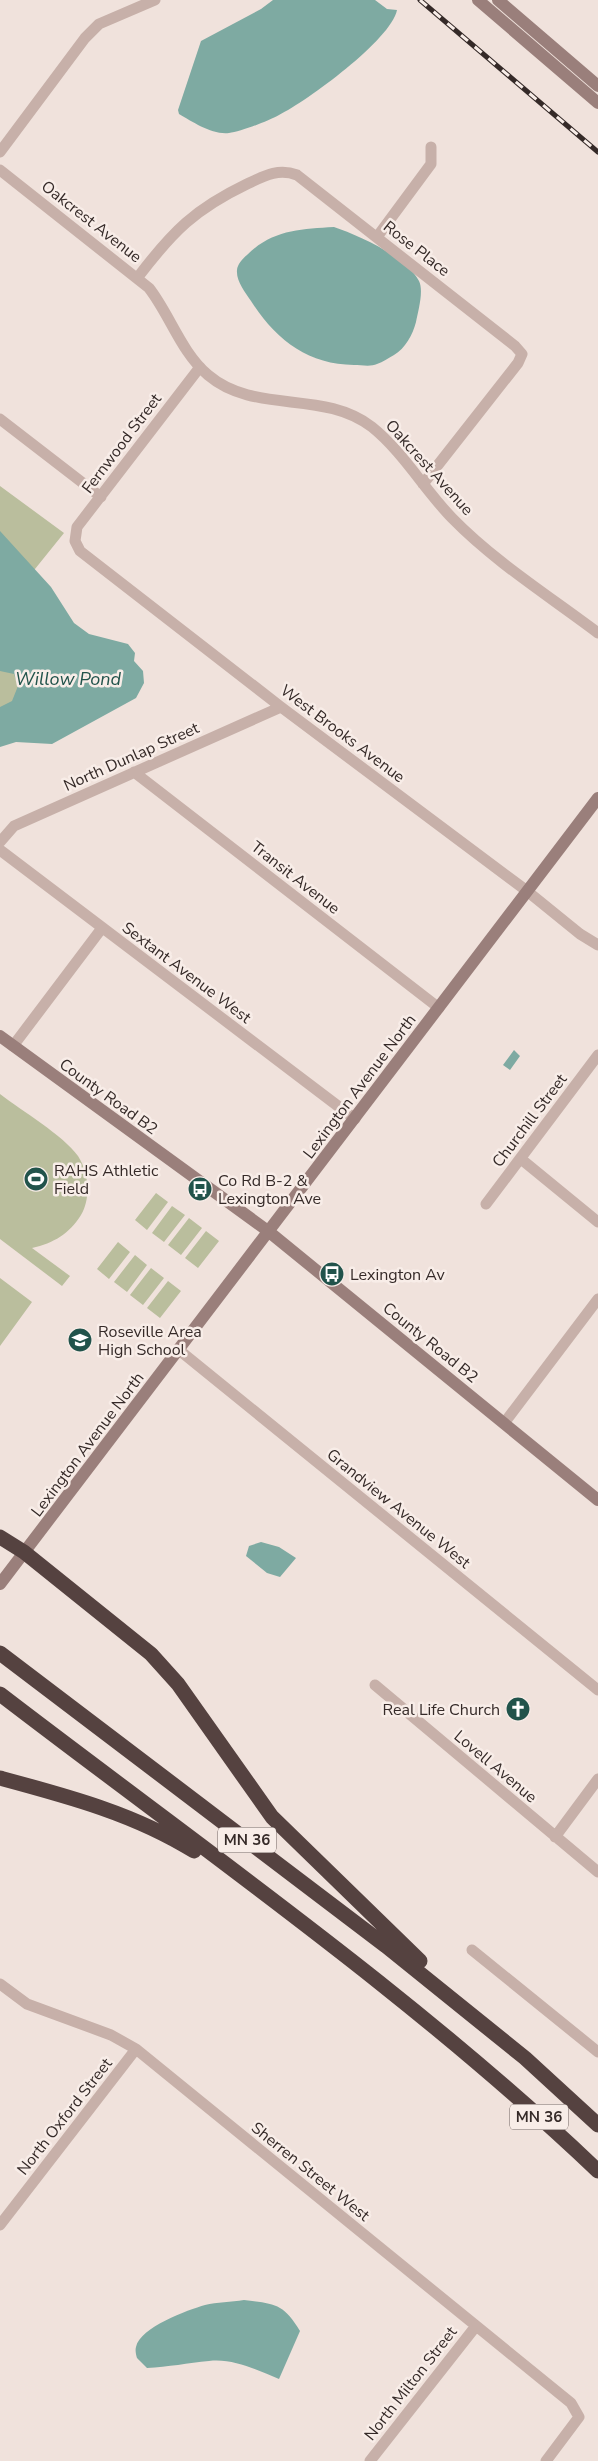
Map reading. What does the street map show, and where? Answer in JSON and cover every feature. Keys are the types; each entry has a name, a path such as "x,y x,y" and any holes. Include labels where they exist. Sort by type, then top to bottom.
{"highway":[{"path":"0,1537 24,1552 151,1654 178,1684 272,1817 491,2030"},
{"name":"MN 36","path":"0,1653 386,1946 491,2030 598,2125"},
{"name":"MN 36","path":"0,1694 284,1909 453,2043 516,2096 598,2171"},
{"path":"0,1778 100,1807 161,1832 284,1909"}],"main road":[{"path":"478,0 598,103"},
{"path":"498,0 598,86"},
{"name":"Lexington Avenue North","path":"0,1584 598,798"},
{"name":"County Road B2","path":"0,1036 268,1232 505,1422 598,1500"}],"street":[{"path":"0,152 85,38 99,24 155,0"},
{"path":"377,237 431,164 431,147"},
{"name":"Oakcrest Avenue","path":"0,170 138,277 159,300 189,353 200,367 222,385 249,396 328,406 358,418 383,437 471,536 598,633"},
{"name":"Rose Place","path":"138,277 173,233 207,205 272,173 288,172 298,176 515,346 522,354 518,362 423,484"},
{"name":"Fernwood Street","path":"75,541 77,527 200,367"},
{"path":"0,419 101,497"},
{"name":"West Brooks Avenue","path":"75,541 80,551 282,707 598,946"},
{"name":"North Dunlap Street","path":"0,842 14,826 282,707"},
{"name":"Transit Avenue","path":"134,772 439,1008"},
{"name":"Sextant Avenue West","path":"0,850 355,1119"},
{"path":"13,1046 102,928"},
{"name":"Churchill Street","path":"486,1204 598,1055"},
{"path":"521,1159 598,1222"},
{"path":"505,1422 598,1299"},
{"name":"Grandview Avenue West","path":"179,1350 598,1690"},
{"name":"Lovell Avenue","path":"374,1685 598,1872"},
{"path":"555,1837 598,1779"},
{"path":"472,1950 598,2052"},
{"name":"Sherren Street West","path":"0,1984 27,2004 106,2032 136,2050 571,2403 579,2417 546,2461"},
{"name":"North Oxford Street","path":"0,2225 136,2050"},
{"name":"North Milton Street","path":"370,2461 476,2326"}],"green space":[{"path":"0,486 64,533 10,600 96,668 0,723"},
{"name":"RAHS Athletic Field","path":"0,1094 63,1140 78,1156 85,1170 87,1193 81,1215 60,1237 32,1248 70,1276 62,1286 0,1239"},
{"path":"156,1193 168,1202 147,1230 135,1220"},
{"path":"172,1206 185,1215 164,1242 152,1233"},
{"path":"189,1218 202,1228 181,1255 168,1245"},
{"path":"206,1231 219,1241 198,1268 185,1258"},
{"path":"118,1242 130,1252 109,1279 97,1269"},
{"path":"135,1255 147,1265 127,1292 114,1282"},
{"path":"151,1268 164,1278 143,1305 130,1295"},
{"path":"0,1278 32,1302 0,1346"},
{"path":"168,1281 181,1291 160,1318 147,1308"}],"water":[{"path":"273,0 375,0 387,9 397,10 391,23 364,53 327,84 292,108 274,117 240,131 223,133 203,127 179,114 178,110 201,41 261,9"},
{"path":"334,227 356,235 393,255 413,272 419,281 421,290 420,301 416,322 408,341 398,352 375,365 337,364 308,355 294,347 282,338 260,315 239,282 237,268 240,262 266,240 287,232"},
{"name":"Willow Pond","path":"0,531 51,587 74,623 89,634 128,644 135,653 134,661 143,671 144,683 136,698 52,744 16,742 0,747 0,707 12,701 18,686 14,674 0,671"},
{"path":"514,1050 520,1056 510,1070 503,1065"},
{"path":"261,1542 279,1547 296,1558 280,1577 267,1573 246,1556 249,1546"},
{"path":"244,2300 277,2306 288,2315 300,2331 279,2379 227,2361 209,2361 147,2368 137,2358 136,2348 139,2340 155,2326 166,2320 205,2305"}],"railway":[{"path":"420,0 598,152"}],"place":[{"name":"RAHS Athletic Field","path":"36,1179"},
{"name":"Co Rd B-2 & Lexington Ave","path":"200,1189"},
{"name":"Lexington Av","path":"332,1274"},
{"name":"Roseville Area High School","path":"80,1340"},
{"name":"Real Life Church","path":"518,1709"}]}
